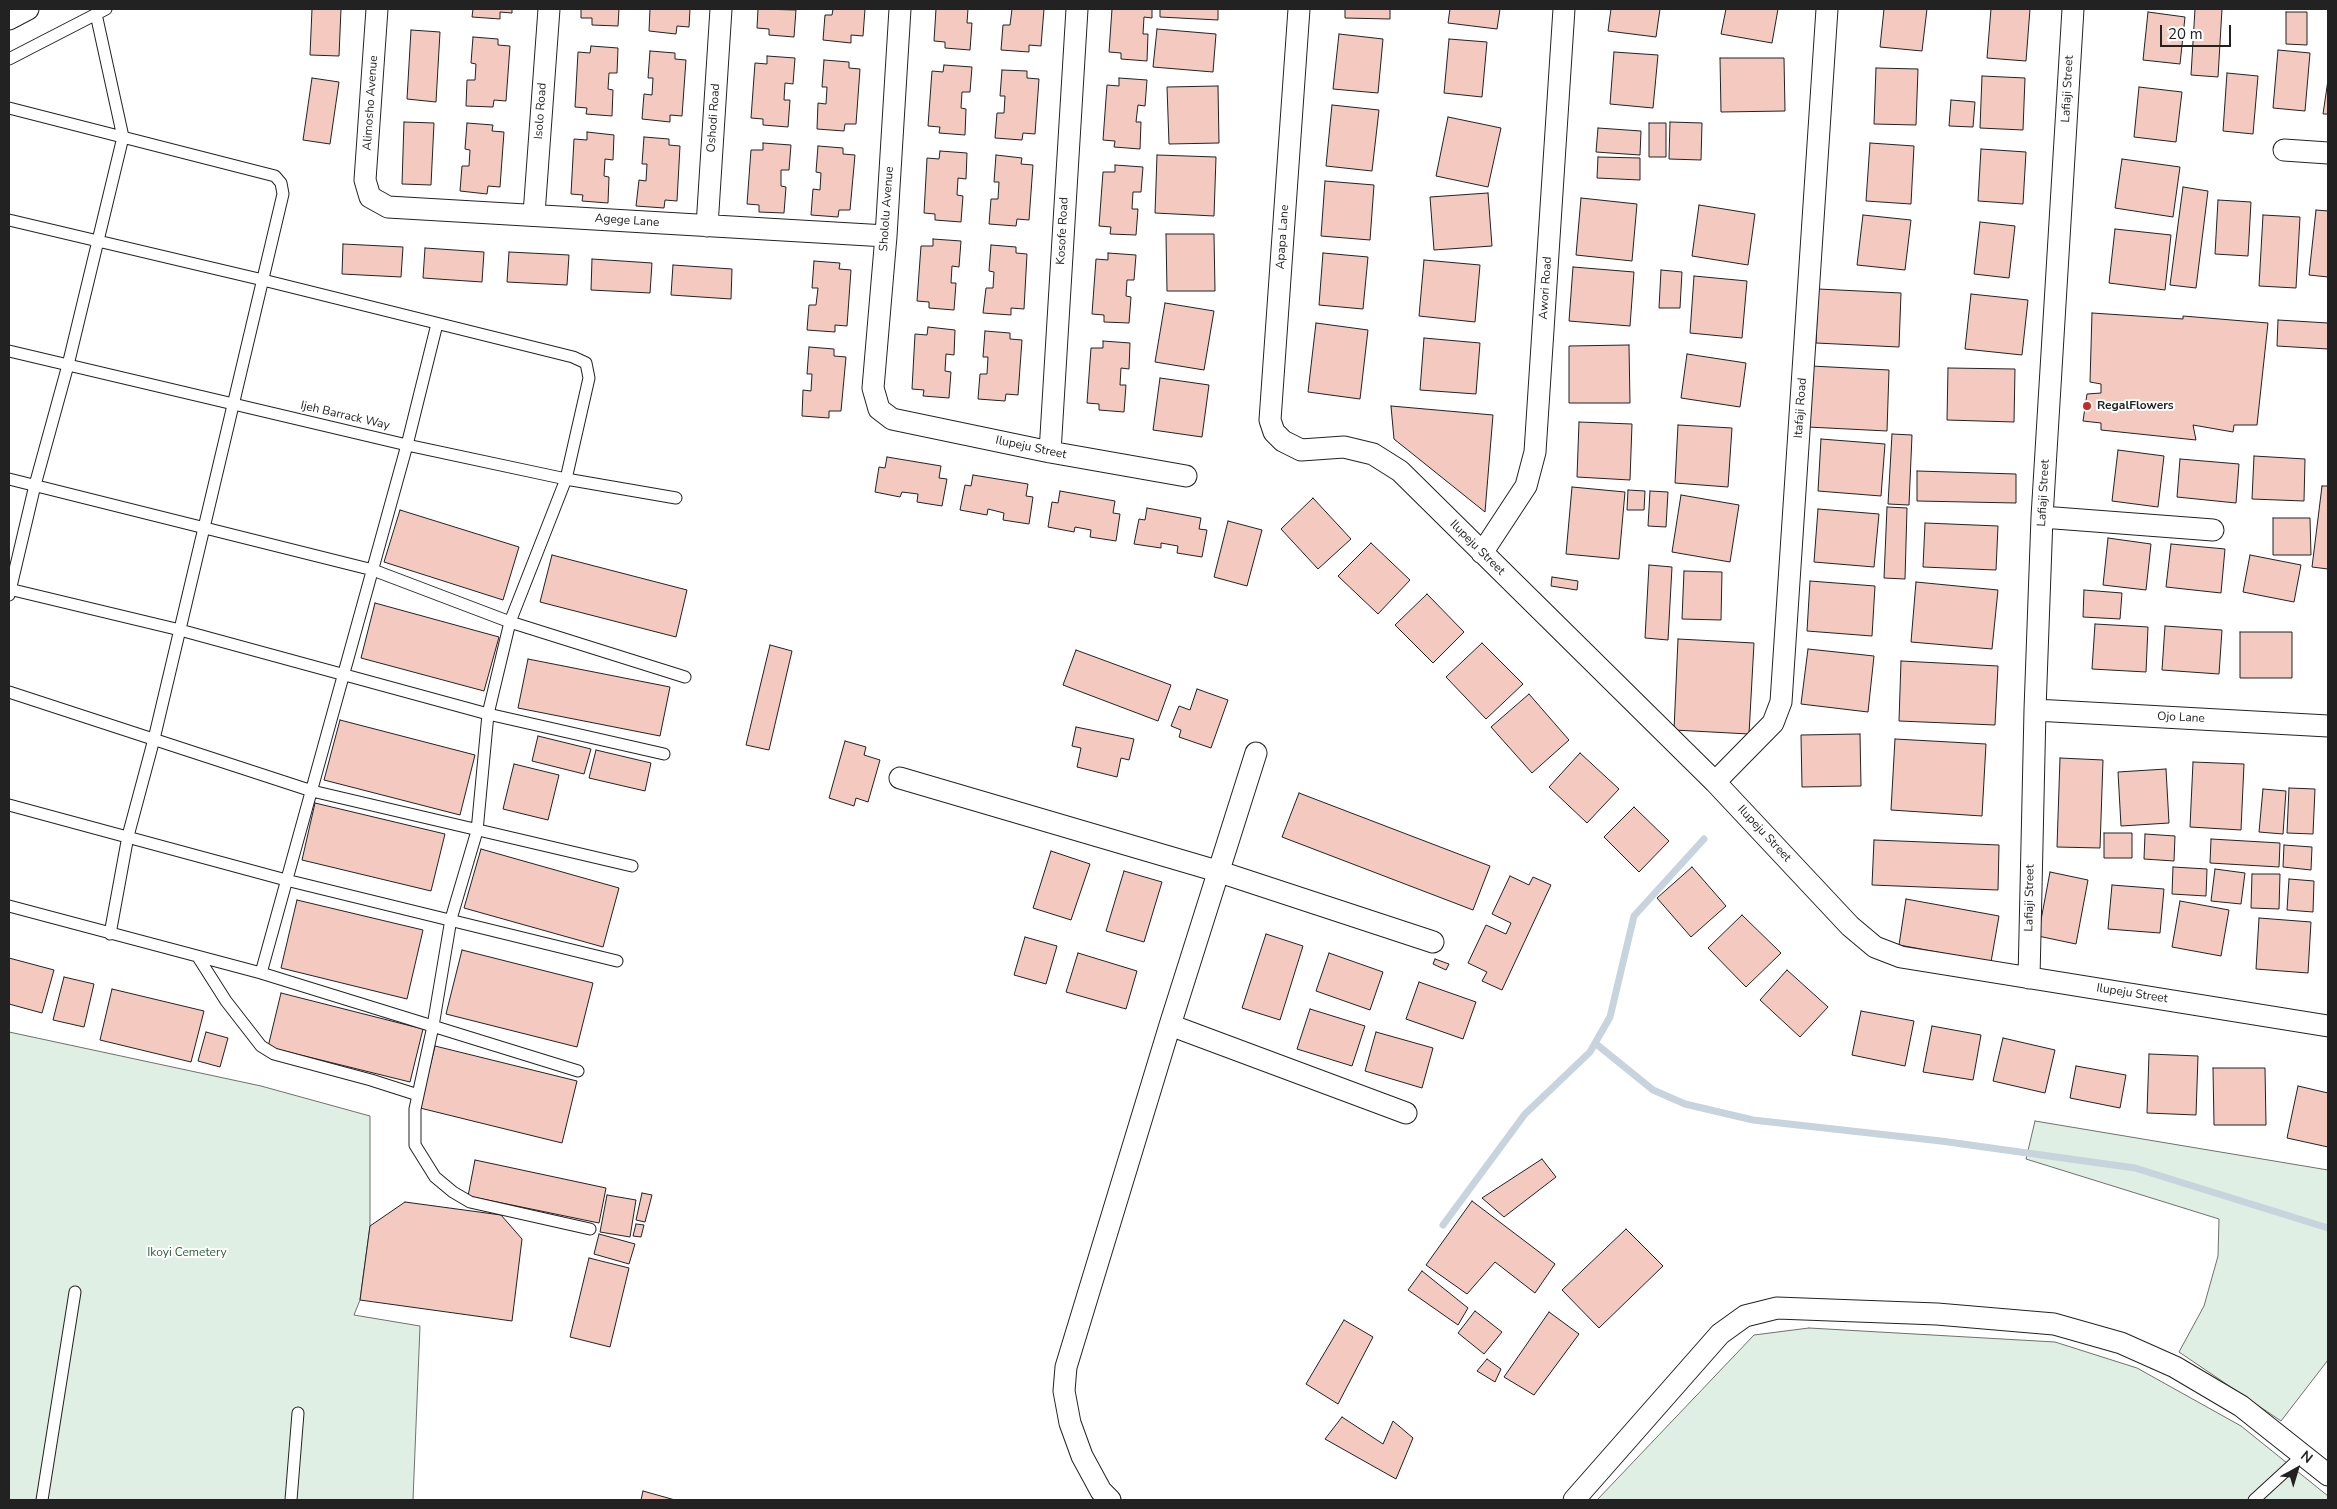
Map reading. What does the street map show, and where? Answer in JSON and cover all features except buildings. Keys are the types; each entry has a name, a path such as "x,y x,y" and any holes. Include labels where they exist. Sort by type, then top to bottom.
{"street":[{"path":"9,19 28,9"},
{"name":"Alimosho Avenue","path":"370,197 366,180 377,9"},
{"name":"Isolo Road","path":"534,214 549,9"},
{"name":"Oshodi Road","path":"708,226 721,9"},
{"name":"Shololu Avenue","path":"879,409 873,388 886,236 900,9"},
{"name":"Kosofe Road","path":"1050,452 1077,9"},
{"name":"Apapa Lane","path":"1299,9 1270,420 1274,432 1283,442 1301,450"},
{"name":"Awori Road","path":"1482,553 1526,486 1536,452 1564,9"},
{"name":"Itafaji Road","path":"1715,782 1773,724 1781,702 1827,9"},
{"name":"Lafiaji Street","path":"2029,978 2035,710 2042,517 2073,9"},
{"path":"2284,150 2328,153"},
{"name":"Agege Lane","path":"370,197 388,207 886,236"},
{"name":"Ilupeju Street","path":"879,409 892,418 1050,452 1186,476"},
{"name":"Ilupeju Street","path":"1301,450 1344,447 1373,454 1400,471 1715,782 1850,926 1875,947 1901,957 2328,1026"},
{"path":"2042,517 2213,530"},
{"name":"Ojo Lane","path":"2035,710 2328,726"},
{"path":"1110,1500 1101,1490 1082,1456 1070,1423 1064,1391 1066,1367 1217,871 1256,753"},
{"path":"900,778 1217,871 1433,942"},
{"path":"1170,1025 1406,1113"},
{"path":"1574,1500 1720,1334 1745,1316 1776,1308 1937,1314 2054,1324 2121,1343 2175,1366 2241,1406 2328,1475"}],"lane":[{"path":"9,59 101,11 123,137 68,365 35,484 9,592 180,630 488,714 664,754"},
{"path":"9,108 275,176 281,182 283,194 154,739 128,836 110,934"},
{"path":"9,220 263,280 573,357 586,363 589,378 566,479 510,622 488,714 476,830 451,919 433,1026 415,1109 415,1145 435,1177 453,1192 470,1202 590,1228"},
{"path":"261,973 407,445 437,324"},
{"name":"Ijeh Barrack Way","path":"9,352 407,445 566,479 676,498"},
{"path":"9,479 373,570 510,622 685,677"},
{"path":"9,692 312,791 632,866"},
{"path":"9,805 286,880 617,961"},
{"path":"9,906 261,973 578,1071"},
{"path":"198,956 226,1001 260,1046 274,1054 418,1094"},
{"path":"42,1500 75,1292"},
{"path":"291,1500 298,1413"},
{"path":"2254,1500 2304,1456"}],"green space":[{"name":"Ikoyi Cemetery","path":"9,1032 261,1086 370,1116 370,1226 360,1300 354,1315 420,1326 413,1500 9,1500"},
{"path":"2035,1121 2328,1170 2328,1360 2281,1421 2179,1352 2204,1306 2218,1256 2219,1219 2026,1159"},
{"path":"1809,1328 2055,1342 2137,1368 2241,1426 2328,1496 2328,1500 1597,1500 1754,1335"}],"waterway":[{"path":"1443,1225 1525,1114 1590,1052 1610,1017 1634,916 1704,839"},
{"path":"1595,1043 1653,1090 1685,1104 1753,1120 1941,1141 2135,1168 2328,1228"}],"place":[{"name":"RegalFlowers","path":"2087,406"}]}
